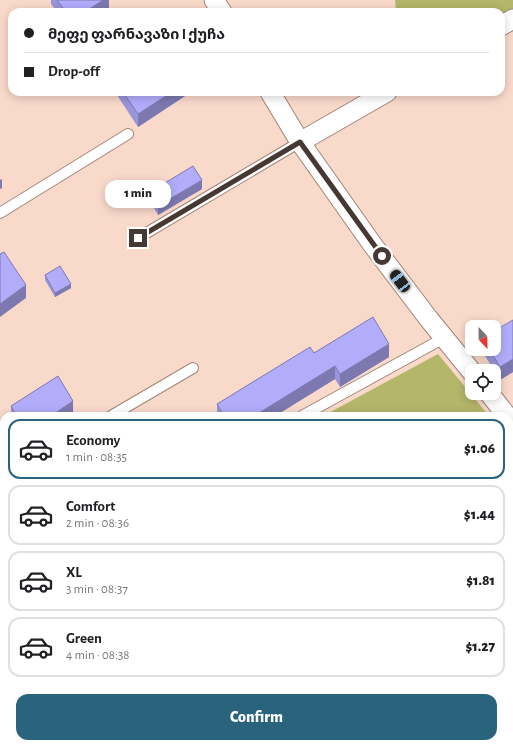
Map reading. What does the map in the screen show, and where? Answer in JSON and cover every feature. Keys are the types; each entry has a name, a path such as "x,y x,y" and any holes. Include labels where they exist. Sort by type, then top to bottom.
{"street":[{"path":"272,96 300,142 372,244 465,364"},
{"path":"300,142 380,96"},
{"path":"495,400 504,412"}],"lane":[{"path":"0,213 128,134"},
{"path":"138,238 300,142"},
{"path":"309,412 444,338"},
{"path":"118,412 193,368"}],"green space":[{"path":"395,0 513,0 513,29 505,34 505,8 396,8"},
{"path":"438,354 465,387 465,400 476,400 486,412 330,412"}],"building":[{"path":"57,0 103,0 91,8 63,8"},
{"path":"126,96 166,96 138,114"},
{"path":"193,166 202,180 158,206 150,192"},
{"path":"4,252 26,285 0,304 0,254"},
{"path":"60,266 71,284 55,293 45,275"},
{"path":"373,317 389,344 340,374 335,366 260,412 222,412 217,404 310,347 314,353"},
{"path":"513,320 513,359 501,366 501,364 498,364 493,356 501,356 501,327"},
{"path":"58,376 73,401 57,412 15,412 11,406"}],"route":[{"path":"138,238 300,142 382,256"}]}
